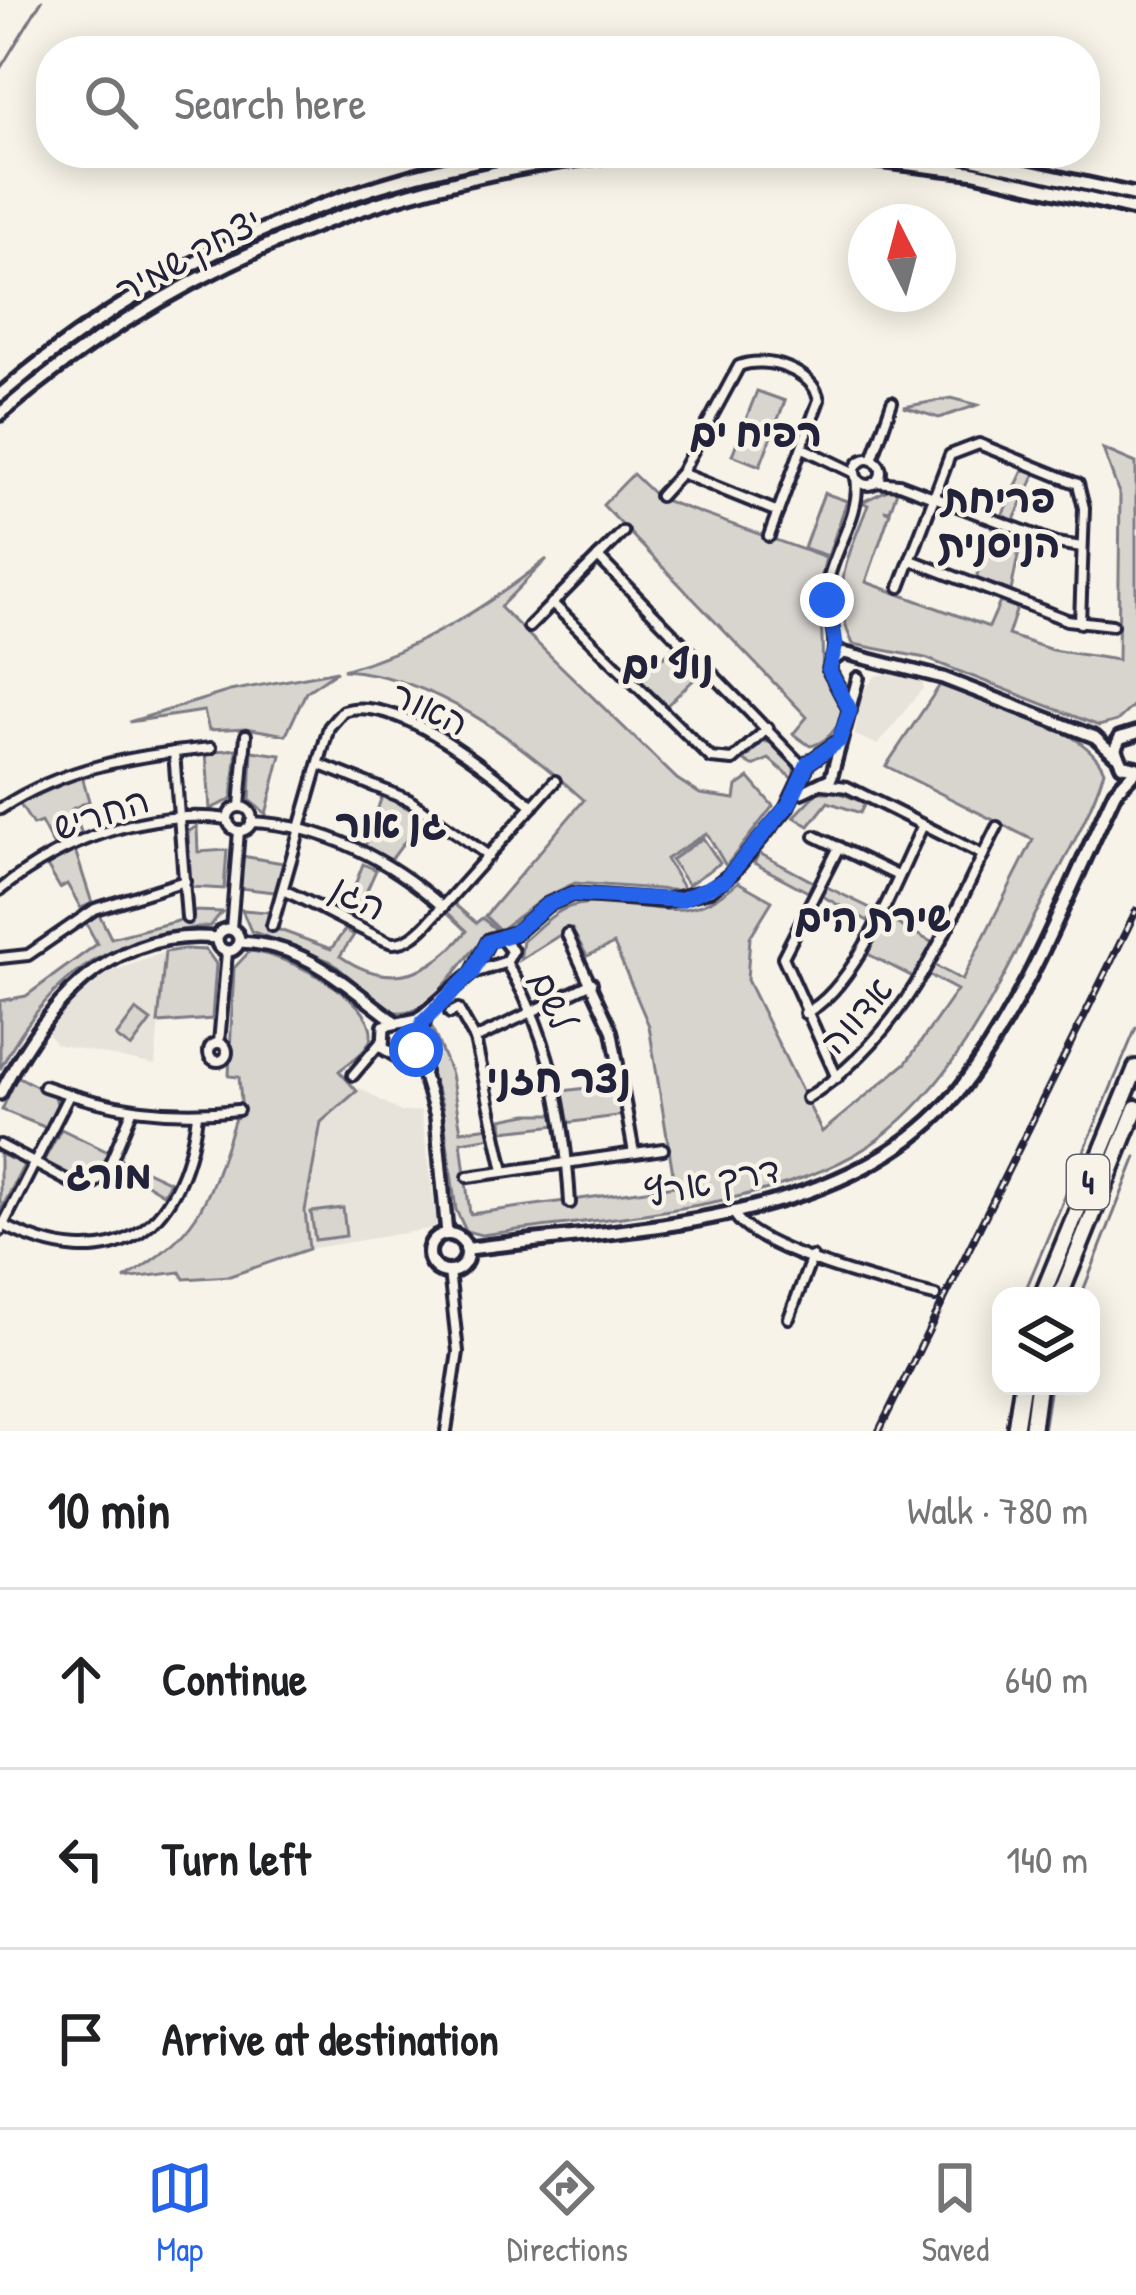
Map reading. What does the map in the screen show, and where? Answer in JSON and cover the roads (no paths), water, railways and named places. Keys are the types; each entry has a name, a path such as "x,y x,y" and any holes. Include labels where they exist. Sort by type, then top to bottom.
{"highway":[{"name":"4","path":"1046,1287 1136,1068"},
{"name":"4","path":"1064,1287 1136,1108"},
{"path":"1015,1431 1021,1395"},
{"path":"1032,1431 1037,1395"}],"main road":[{"name":"יצחק שמיר","path":"0,395 97,322 252,236 385,186 459,168"},
{"name":"יצחק שמיר","path":"0,414 105,334 193,282 291,235 389,200 520,168"},
{"path":"940,168 1136,210"},
{"path":"1013,168 1136,195"},
{"name":"דרך ארץ","path":"1115,792 1117,758 1131,733"},
{"path":"1117,758 1136,769"},
{"name":"דרך ארץ","path":"466,1249 787,1201 896,1148 955,1095 1015,998 1115,792 1136,769"},
{"path":"447,1234 461,1240 466,1249 465,1262 449,1271 436,1268 429,1256 435,1239 447,1234"}],"street":[{"path":"659,496 681,473 735,370 749,362 803,376 816,386 819,400 769,536"},
{"path":"872,460 892,402"},
{"path":"900,587 950,455 968,445 988,446 1078,484 1084,508 1080,623"},
{"path":"803,448 874,483 899,484 1056,543 1082,547"},
{"path":"841,463 872,460"},
{"path":"872,460 899,484"},
{"path":"850,710 830,675 835,638 828,583 856,502 860,463"},
{"path":"856,502 880,470"},
{"path":"681,473 778,512"},
{"path":"529,626 623,532"},
{"path":"598,557 820,784 847,787 983,855"},
{"path":"911,560 1080,623 1112,626"},
{"path":"552,603 711,758 738,757 768,728"},
{"path":"789,804 820,784 832,768 850,710 859,676 853,656 835,638"},
{"path":"832,660 853,656 943,678 1087,734 1117,758"},
{"path":"837,683 848,685 890,665"},
{"name":"האור","path":"303,830 333,719 343,711 365,708 466,753 533,806"},
{"path":"1087,734 1131,733"},
{"path":"240,942 231,929 239,831 228,819 240,807 246,735"},
{"path":"472,973 484,948 520,929 547,905 572,894 665,901 704,894 732,873 789,804 816,758 839,741"},
{"path":"0,809 47,783 101,765 211,748"},
{"path":"789,749 832,768 847,787"},
{"path":"174,752 187,918"},
{"path":"321,764 409,800 489,856"},
{"name":"הגן","path":"285,892 394,943 414,936 555,781"},
{"path":"240,807 249,812 251,822"},
{"name":"החריש","path":"0,890 50,857 109,831 182,817 228,819"},
{"path":"239,831 251,822 303,830 365,852 443,907"},
{"path":"805,1013 827,998 850,967 923,825"},
{"name":"אדווה","path":"807,1097 873,1047 910,999 997,827"},
{"name":"הגן","path":"272,926 303,830"},
{"path":"815,836 898,876"},
{"path":"837,1078 784,970 784,950 839,847"},
{"path":"0,958 28,955 95,909 185,881"},
{"path":"0,1094 34,1028 95,970 162,940 217,938 231,929"},
{"path":"388,1023 407,1022 472,973 501,963 512,951 520,929"},
{"path":"567,934 616,1046 634,1153"},
{"path":"217,938 227,952 219,1043"},
{"path":"501,938 512,951"},
{"path":"227,952 240,942 282,948 323,965 376,1006 388,1023"},
{"path":"484,948 485,958 501,963"},
{"name":"לשם","path":"501,963 532,1012 557,1091 570,1203"},
{"path":"475,1039 592,983"},
{"path":"370,1061 395,1055 416,1040 431,1008"},
{"path":"450,1013 458,1009 475,1039 504,1172"},
{"path":"407,1022 436,1116 447,1234"},
{"path":"353,1076 370,1061 388,1023"},
{"path":"380,1043 424,1072"},
{"path":"44,1086 132,1111 196,1115 238,1111"},
{"path":"69,1095 2,1228 67,1251 92,1252 126,1241 166,1201 196,1115"},
{"path":"0,1145 72,1183 93,1184 106,1173 132,1111"},
{"path":"468,1177 663,1148"},
{"path":"733,1212 739,1223 758,1236 935,1296"},
{"path":"789,1318 812,1257"},
{"path":"446,1431 458,1352 449,1271"}],"waterway":[{"path":"0,69 42,0"},
{"path":"1027,1287 1136,1028"},
{"path":"1085,1287 1136,1157"},
{"path":"1043,1431 1049,1395"}],"railway":[{"path":"879,1431 1136,911"}],"district":[{"name":"רפיח ים","path":"756,432"},
{"name":"פריחת הניסנית","path":"999,520"},
{"name":"נוף ים","path":"668,664"},
{"name":"גן אור","path":"391,823"},
{"name":"שירת הים","path":"873,917"},
{"name":"נצר חזני","path":"559,1078"},
{"name":"מורג","path":"109,1174"}]}
